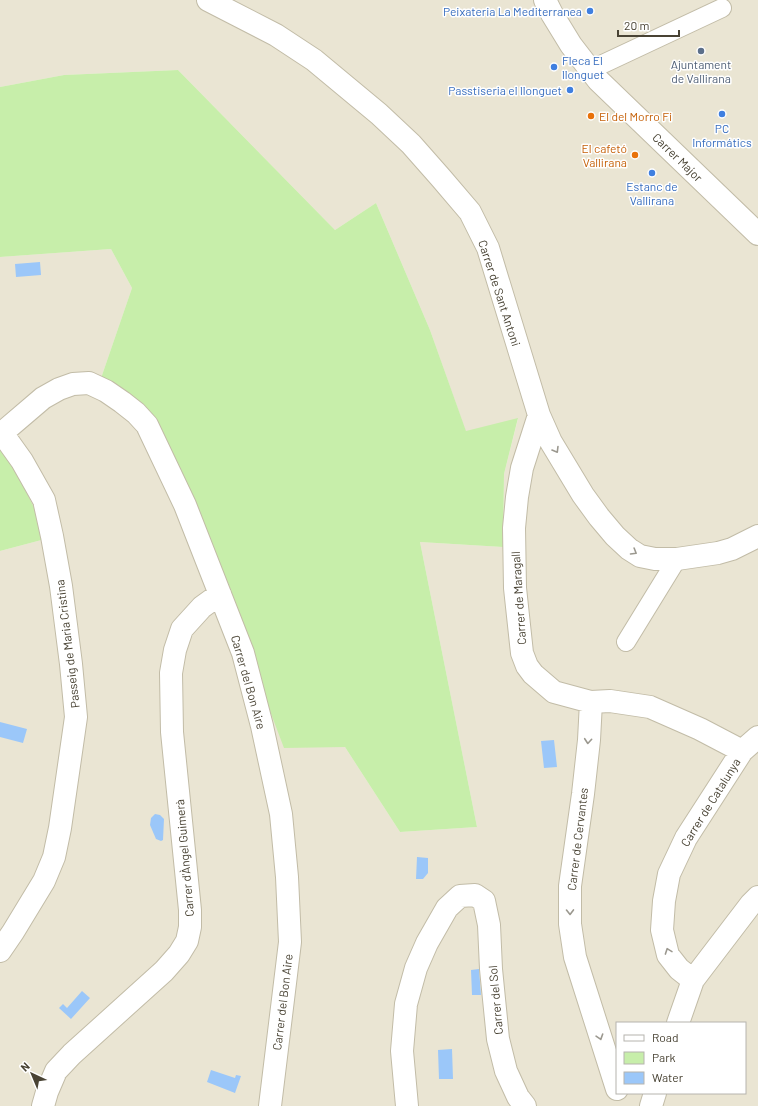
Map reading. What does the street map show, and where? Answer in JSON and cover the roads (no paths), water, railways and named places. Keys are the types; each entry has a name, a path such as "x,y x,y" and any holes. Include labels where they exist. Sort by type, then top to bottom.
{"street":[{"name":"Carrer de Sant Antoni","path":"208,0 276,35 314,60 379,114 411,144 470,212 488,248 539,415 551,442 583,495 615,536 629,549 640,556 655,559 677,559 718,554 758,536"},
{"name":"Carrer Major","path":"545,0 571,45 598,80 758,234"},
{"path":"590,70 722,8"},
{"name":"Carrer del Bon Aire","path":"1,433 42,398 59,389 73,384 89,383 106,391 122,402 136,413 147,425 186,505 244,653 281,814 287,878 290,942 270,1106"},
{"name":"Carrer de Maragall","path":"539,415 522,468 517,496 514,528 515,588 522,653 527,666 533,674 554,692 591,702 610,701 650,707 700,729 742,751"},
{"name":"Passeig de Maria Cristina","path":"0,951 44,881 54,857 60,828 76,717 61,586 44,500 22,461 1,433"},
{"path":"626,642 677,559"},
{"name":"Carrer d'Àngel Guimerà","path":"43,1106 56,1071 72,1054 164,970 179,954 187,941 190,927 190,910 172,732 171,673 175,650 182,629 202,607 220,594"},
{"name":"Carrer de Cervantes","path":"591,702 589,740 583,794 570,886 570,924 575,957 616,1086"},
{"name":"Carrer de Catalunya","path":"693,980 679,969 668,955 662,930 664,901 669,874 686,838 742,751 758,737"},
{"name":"Carrer del Sol","path":"408,1106 402,1051 406,1004 416,968 426,943 447,908 460,896 474,895 484,901 489,925 500,1046 506,1071 518,1097 525,1106"},
{"path":"678,1022 693,980 758,897"},
{"path":"618,1094 624,1106"},
{"path":"651,1106 655,1094"}],"water":[{"path":"40,262 41,275 16,277 15,264"},
{"path":"0,722 27,729 23,743 0,737"},
{"path":"554,740 557,767 544,768 541,741"},
{"path":"155,814 160,815 164,819 163,840 161,841 156,839 150,825 151,818"},
{"path":"417,857 428,858 428,873 423,879 416,879"},
{"path":"479,969 481,995 472,995 471,970"},
{"path":"82,991 90,998 71,1019 59,1008 63,1004 67,1008"},
{"path":"452,1049 453,1079 439,1079 438,1050"},
{"path":"211,1070 235,1078 236,1075 241,1076 235,1093 207,1082"}],"place":[{"name":"Peixateria La Mediterranea","path":"590,11"},
{"name":"Ajuntament de Vallirana","path":"701,51"},
{"name":"Fleca El llonguet","path":"554,67"},
{"name":"Passtiseria el llonguet","path":"570,90"},
{"name":"PC Informátics","path":"722,114"},
{"name":"El del Morro Fi","path":"591,116"},
{"name":"El cafetó Vallirana","path":"635,155"},
{"name":"Estanc de Vallirana","path":"652,173"}]}
